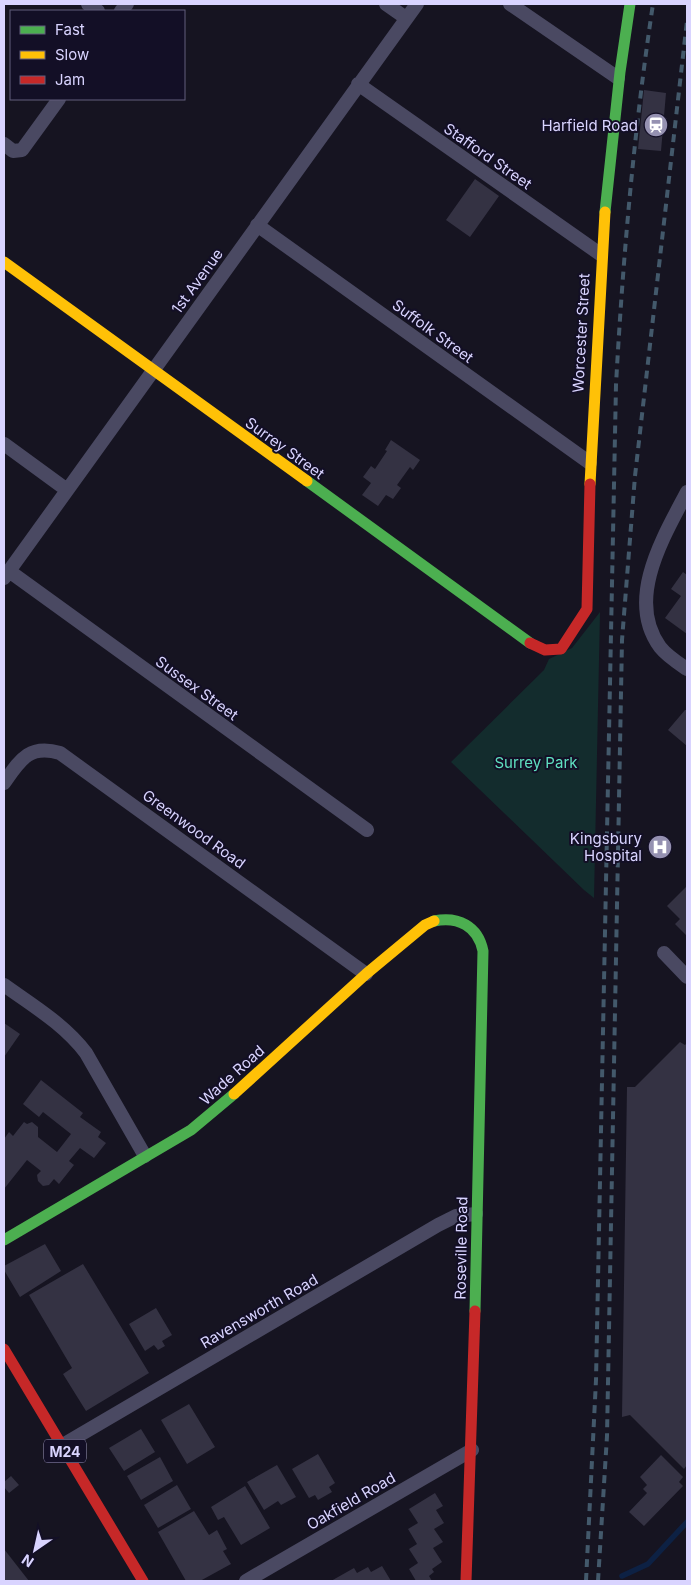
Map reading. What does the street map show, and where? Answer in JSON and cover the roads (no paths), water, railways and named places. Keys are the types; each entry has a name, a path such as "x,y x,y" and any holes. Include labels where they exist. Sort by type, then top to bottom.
{"street":[{"path":"386,4 406,18"},
{"name":"1st Avenue","path":"6,575 417,4"},
{"path":"510,4 618,78"},
{"name":"Worcester Street","path":"552,651 564,646 587,609 590,463 600,254 618,78 630,4"},
{"name":"Stafford Street","path":"358,84 600,254"},
{"path":"4,144 18,152 25,146 58,100"},
{"name":"Suffolk Street","path":"257,225 590,463"},
{"name":"Surrey Street","path":"4,262 528,642 541,649 552,651"},
{"path":"4,444 68,490"},
{"path":"687,492 660,543 652,566 647,606 653,636 661,649 687,669"},
{"name":"Sussex Street","path":"6,575 367,830"},
{"name":"Greenwood Road","path":"4,783 18,762 27,754 48,750 60,753 366,974"},
{"name":"Wade Road","path":"4,1240 191,1130 210,1116 366,974 430,921 464,922"},
{"name":"Roseville Road","path":"464,922 479,936 482,943 472,1450 466,1581"},
{"path":"664,953 687,977"},
{"path":"4,985 77,1040 145,1156"},
{"name":"Ravensworth Road","path":"61,1446 438,1225 456,1216 476,1214"},
{"name":"M24","path":"4,1349 143,1581"},
{"name":"Oakfield Road","path":"246,1581 472,1450"}],"waterway":[{"path":"622,1576 648,1564 687,1522"}],"railway":[{"path":"586,1581 596,1380 616,385 630,194 653,4"},
{"path":"598,1581 607,1436 622,640 635,476 687,21"}],"place":[{"name":"Harfield Road","path":"656,125"},
{"name":"Kingsbury Hospital","path":"660,847"}],"park label":[{"name":"Surrey Park","path":"536,762"}]}
